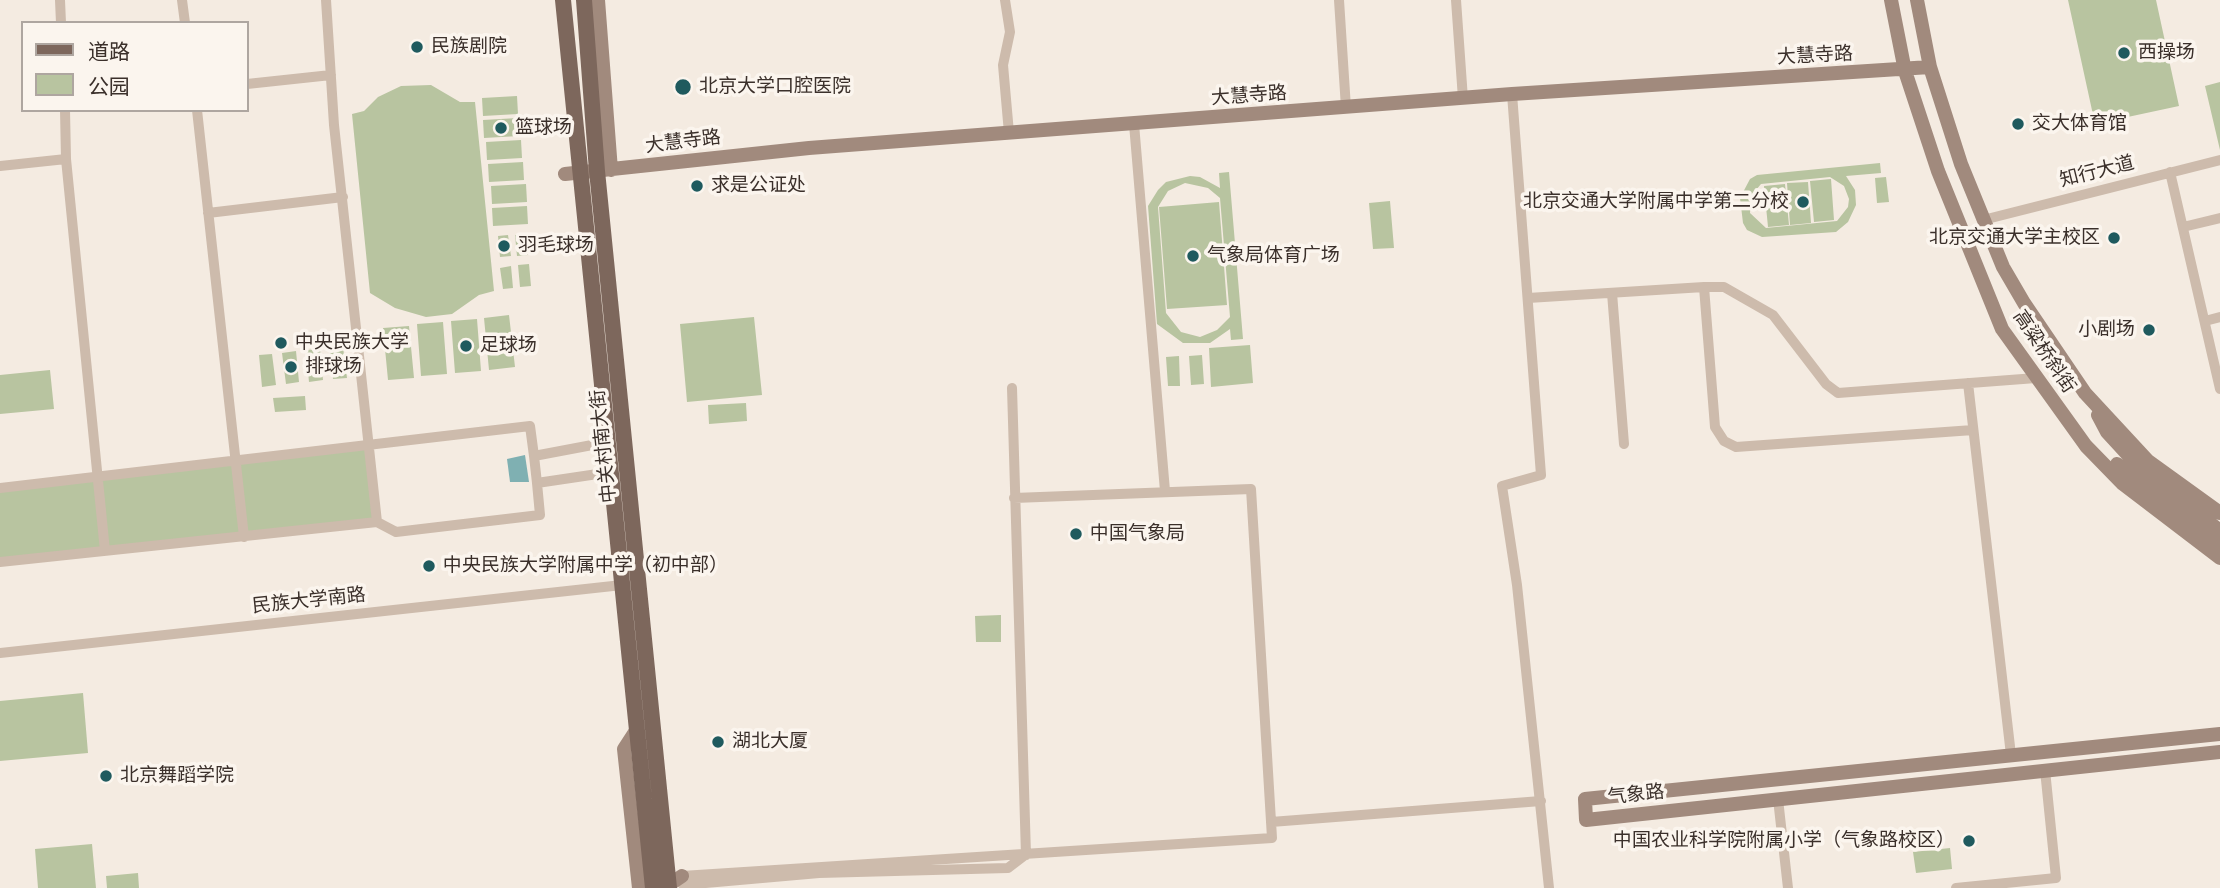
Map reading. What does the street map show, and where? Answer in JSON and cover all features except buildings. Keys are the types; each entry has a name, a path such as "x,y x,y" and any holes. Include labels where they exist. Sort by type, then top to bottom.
{"main road":[{"name":"中关村南大街","path":"563,0 588,172 673,886"},
{"name":"中关村南大街","path":"584,0 588,172 608,442 622,585 637,729 673,886"}],"street":[{"path":"60,0 61,21"},
{"path":"182,0 185,21"},
{"path":"326,0 331,75 377,522"},
{"name":"中关村南大街","path":"588,172 598,0"},
{"path":"1005,0 1010,32 1003,65 1009,133"},
{"path":"1339,0 1346,108"},
{"path":"1456,0 1463,99"},
{"name":"高粱桥斜街","path":"1891,0 1905,71 1967,247 2002,328 2086,446 2123,484 2220,558"},
{"name":"高粱桥斜街","path":"1917,0 1930,67 1961,164 2003,267 2024,303 2085,393 2148,460 2220,513"},
{"name":"大慧寺路","path":"588,172 726,155 1511,94 1905,71 1930,67"},
{"path":"248,84 331,75"},
{"path":"1511,94 1541,475 1502,486 1517,585 1549,888"},
{"path":"65,112 66,159 105,551"},
{"path":"197,112 244,537"},
{"path":"1134,124 1165,491"},
{"path":"0,166 66,159"},
{"name":"知行大道","path":"1983,220 2220,160"},
{"path":"2170,172 2220,389"},
{"path":"208,212 343,197"},
{"path":"2183,227 2220,218"},
{"path":"1704,287 1715,427 1724,441 1744,446 1973,430"},
{"path":"1528,298 1724,287 1773,315 1826,384 1838,393 2036,378"},
{"path":"1612,293 1624,444"},
{"path":"2205,321 2220,317"},
{"path":"1968,383 2011,755"},
{"path":"1012,388 1026,855"},
{"path":"2085,393 2107,432 2141,469 2217,536"},
{"path":"2062,412 2129,476 2217,536"},
{"path":"0,488 530,426 540,515 396,532 377,522 0,562"},
{"path":"534,456 608,442"},
{"path":"537,483 611,472"},
{"path":"673,886 1026,855 1272,838 1251,489 1014,498"},
{"name":"民族大学南路","path":"0,653 622,585"},
{"name":"中关村南大街","path":"637,729 624,750 639,888"},
{"name":"气象路","path":"2220,734 1585,799 1586,820 2220,752"},
{"path":"1956,888 2056,878 2045,770"},
{"path":"1682,789 1684,809"},
{"path":"1778,799 1788,888"},
{"path":"1271,822 1541,801"}],"green space":[{"name":"西操场","path":"2068,0 2156,0 2179,106 2095,124"},
{"path":"2220,82 2220,150 2205,86"},
{"path":"431,85 460,102 475,102 494,291 479,295 452,314 426,317 395,308 370,293 352,114 364,111 378,97 401,86"},
{"name":"篮球场","path":"517,96 518,114 483,116 482,98"},
{"name":"篮球场","path":"518,118 519,136 484,138 483,120"},
{"name":"篮球场","path":"521,140 522,158 487,160 486,142"},
{"name":"篮球场","path":"523,162 524,180 489,182 488,164"},
{"path":"1880,163 1881,173 1846,176 1855,190 1856,205 1848,222 1836,232 1762,237 1747,230 1743,223 1740,198 1750,179 1757,175","holes":["1830,177 1844,186 1849,199 1848,207 1837,221 1766,228 1750,213 1751,196 1761,184"]},
{"path":"1229,172 1243,339 1231,340 1230,329 1210,343 1183,343 1157,324 1148,206 1166,182 1190,176 1200,177 1220,188 1219,173","holes":["1185,183 1208,188 1220,198 1230,317 1217,330 1200,337 1181,332 1166,313 1158,207 1168,191"]},
{"path":"1886,177 1889,202 1877,203 1875,178"},
{"path":"1831,179 1834,220 1814,222 1810,181"},
{"path":"1808,182 1811,223 1790,225 1787,183"},
{"name":"篮球场","path":"526,184 527,202 492,204 491,186"},
{"path":"1785,184 1789,225 1768,227 1764,186"},
{"path":"1390,201 1394,248 1373,249 1369,203"},
{"name":"气象局体育广场","path":"1219,202 1227,305 1167,309 1159,207"},
{"path":"527,206 528,224 493,226 492,208"},
{"name":"羽毛球场","path":"526,234 528,255 517,256 515,235"},
{"name":"羽毛球场","path":"508,235 511,256 500,257 498,236"},
{"name":"羽毛球场","path":"529,264 531,286 520,287 518,265"},
{"name":"羽毛球场","path":"511,266 513,288 503,289 500,268"},
{"name":"足球场","path":"509,315 515,367 489,370 484,318"},
{"path":"754,317 762,395 687,402 680,324"},
{"name":"足球场","path":"477,319 481,371 455,373 451,321"},
{"name":"足球场","path":"443,322 447,374 421,376 417,324"},
{"path":"409,326 414,378 388,380 383,328"},
{"path":"1250,345 1253,383 1211,387 1209,348"},
{"name":"排球场","path":"343,347 347,378 333,379 330,348"},
{"name":"排球场","path":"320,349 323,380 309,382 306,350"},
{"name":"排球场","path":"296,351 299,382 286,384 282,353"},
{"name":"排球场","path":"272,354 276,385 262,387 259,355"},
{"path":"1202,355 1204,384 1191,385 1189,356"},
{"path":"1179,356 1180,386 1168,386 1166,357"},
{"path":"50,370 54,409 0,414 0,375"},
{"name":"排球场","path":"305,396 306,410 275,412 273,398"},
{"path":"746,403 747,421 709,424 708,405"},
{"path":"369,445 377,522 0,562 0,488"},
{"path":"1001,615 1001,642 976,642 975,616"},
{"path":"83,693 88,753 0,761 0,701"},
{"path":"92,844 96,888 38,888 35,849"},
{"path":"1950,848 1952,869 1916,873 1913,852"},
{"path":"138,873 139,888 107,888 106,876"}],"water":[{"path":"525,455 529,482 510,482 507,459"}],"place":[{"name":"民族剧院","path":"417,47"},
{"name":"西操场","path":"2124,53"},
{"name":"北京大学口腔医院","path":"683,87"},
{"name":"交大体育馆","path":"2018,124"},
{"name":"篮球场","path":"501,128"},
{"name":"求是公证处","path":"697,186"},
{"name":"北京交通大学附属中学第二分校","path":"1803,202"},
{"name":"北京交通大学主校区","path":"2114,238"},
{"name":"羽毛球场","path":"504,246"},
{"name":"气象局体育广场","path":"1193,256"},
{"name":"小剧场","path":"2149,330"},
{"name":"中央民族大学","path":"281,343"},
{"name":"足球场","path":"466,346"},
{"name":"排球场","path":"291,367"},
{"name":"中国气象局","path":"1076,534"},
{"name":"中央民族大学附属中学（初中部）","path":"429,566"},
{"name":"湖北大厦","path":"718,742"},
{"name":"北京舞蹈学院","path":"106,776"},
{"name":"中国农业科学院附属小学（气象路校区）","path":"1969,841"}]}
